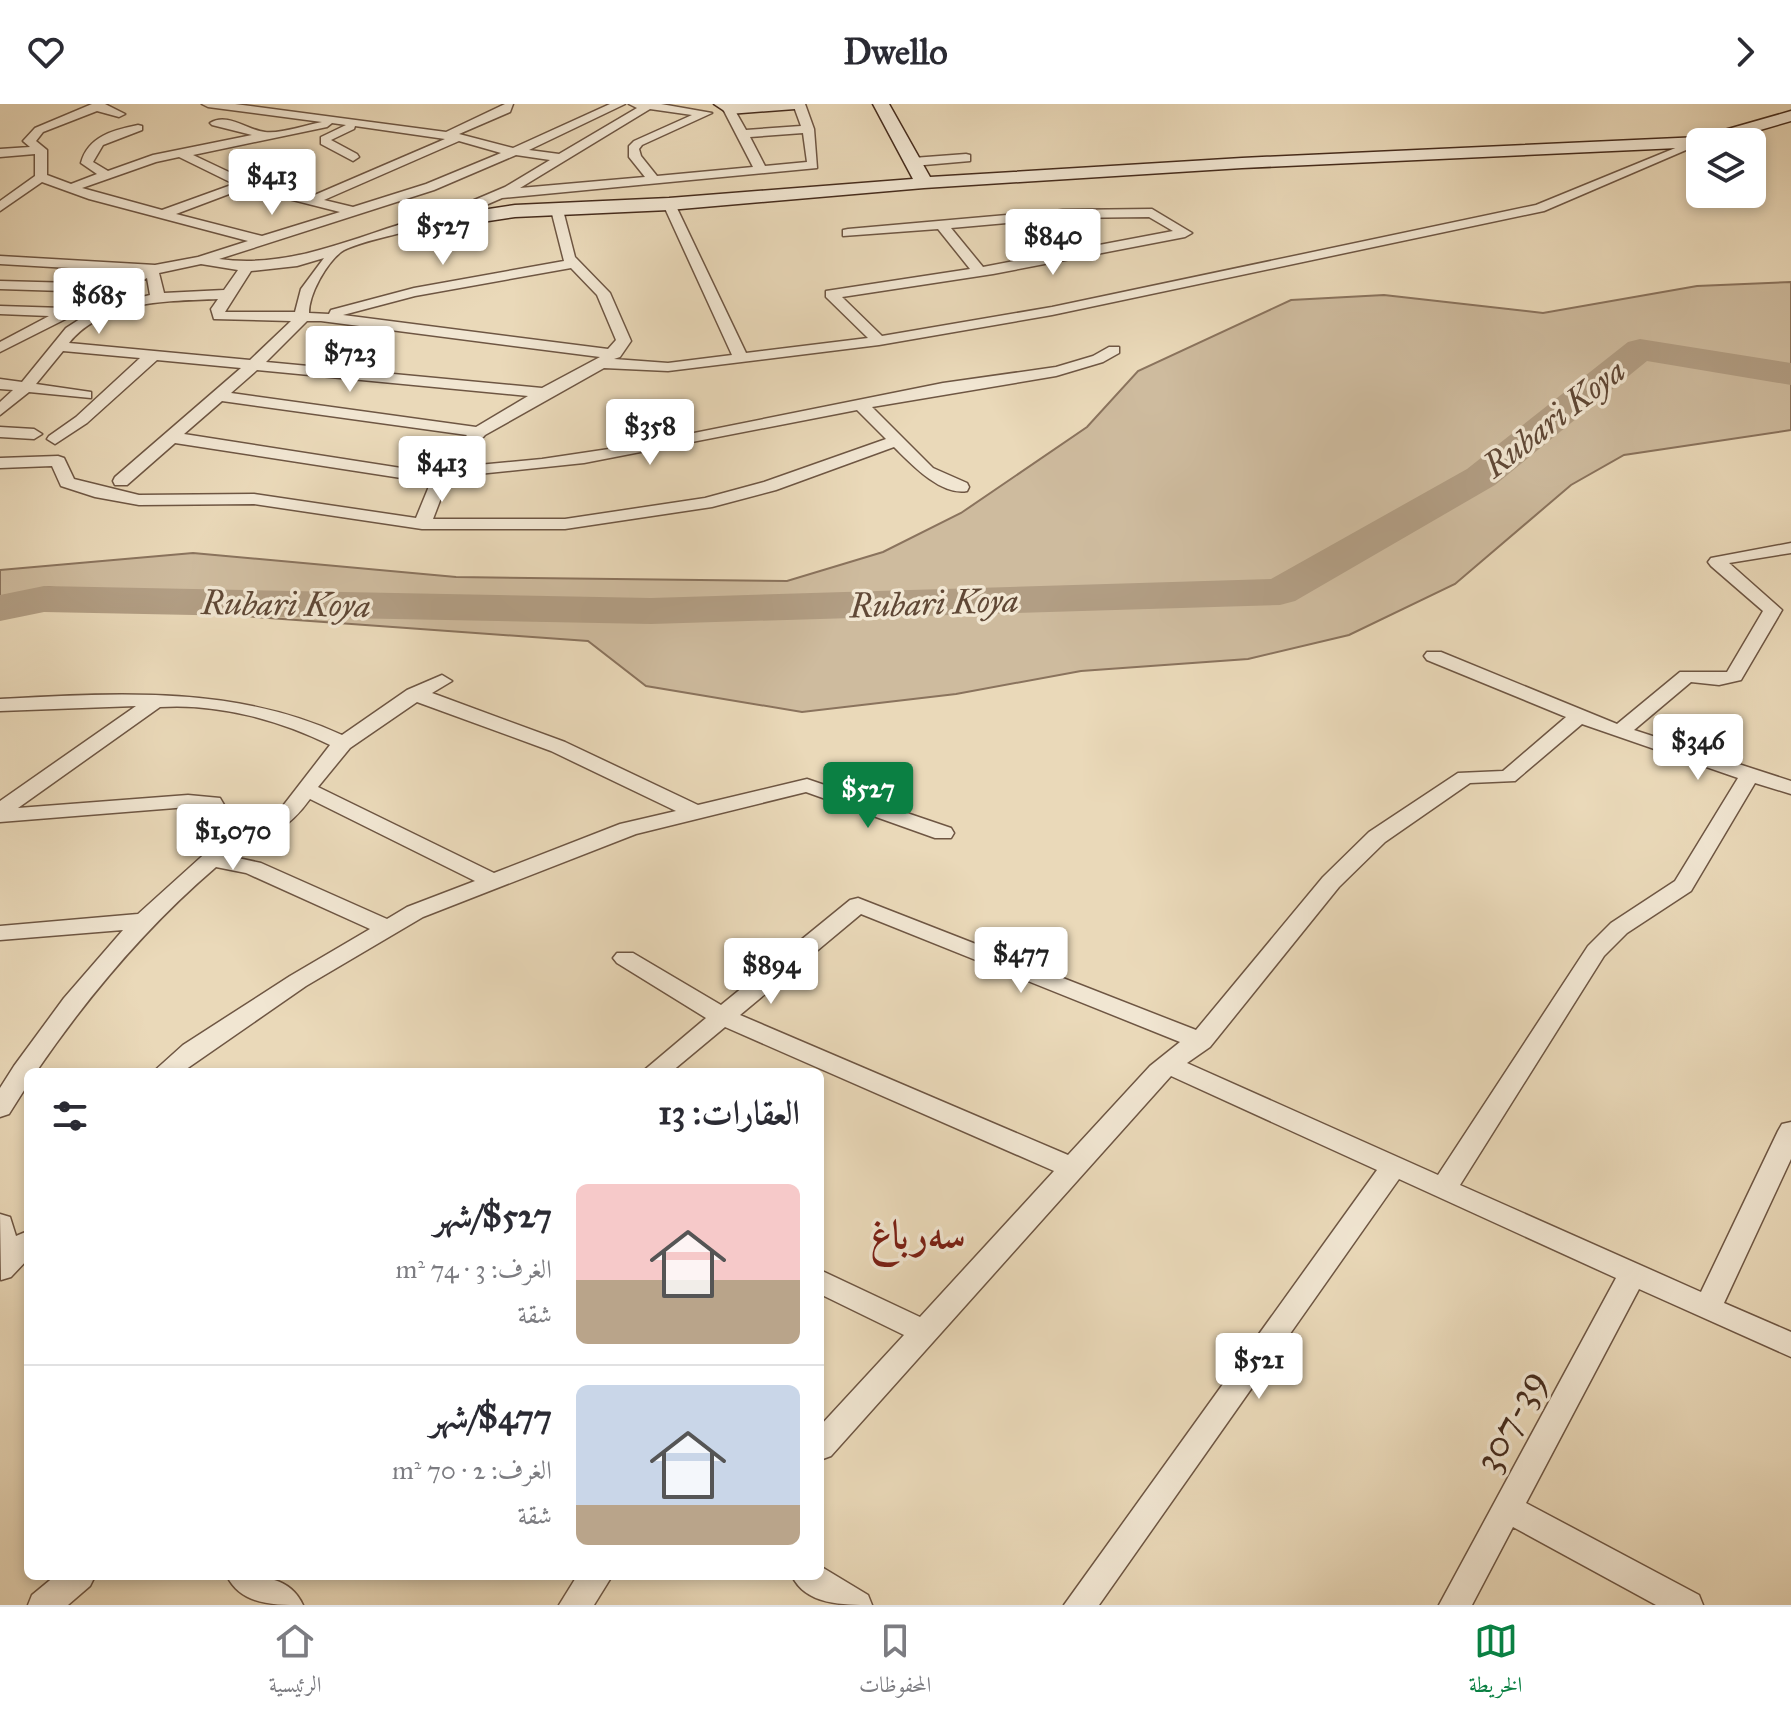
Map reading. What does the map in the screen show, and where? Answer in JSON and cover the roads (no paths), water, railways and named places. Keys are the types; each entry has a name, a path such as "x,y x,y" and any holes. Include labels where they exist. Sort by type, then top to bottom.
{"street":[{"path":"208,104 453,137 516,152 560,158"},
{"path":"311,201 453,137 506,110 509,106 506,104"},
{"path":"0,348 154,270 201,260 430,187 484,162 516,152 619,104"},
{"path":"500,194 807,167 813,165 808,129 797,104 725,106 638,143 633,149 635,157 654,180"},
{"path":"881,104 924,183"},
{"path":"41,150 29,141 39,130 97,105 119,114"},
{"path":"201,260 247,267 297,262 418,226 500,194 641,105 706,113"},
{"path":"725,106 744,134 761,170"},
{"path":"1750,128 1791,116"},
{"path":"70,188 105,174 180,153 354,122"},
{"path":"353,157 327,144 325,139 354,122"},
{"path":"216,123 231,124 266,137"},
{"path":"105,174 87,163 88,154 95,144 138,128"},
{"path":"744,134 808,129"},
{"path":"180,153 244,184 418,226 515,211 669,204 924,183 1242,163 1686,144"},
{"path":"247,267 218,309 219,316 321,317 668,367 879,341 1052,311 1540,208 1686,148"},
{"path":"0,153 41,150"},
{"path":"41,150 41,177"},
{"path":"913,162 966,158"},
{"path":"807,167 827,191"},
{"path":"41,177 161,215 261,240"},
{"path":"0,207 41,177"},
{"path":"161,215 244,184"},
{"path":"669,204 741,358"},
{"path":"422,524 442,473 479,432 608,358 624,341 603,293 569,258 557,210"},
{"path":"848,233 1063,214 1152,213 1185,233 979,272 831,294 879,341"},
{"path":"941,224 979,272"},
{"path":"121,481 254,365 302,318 301,304 308,283 337,249"},
{"path":"0,260 154,270"},
{"path":"321,317 414,292 574,263"},
{"path":"154,270 158,297"},
{"path":"0,285 117,288"},
{"path":"0,410 25,388 71,331 102,311 158,297 230,294"},
{"path":"0,310 67,312"},
{"path":"0,337 19,337"},
{"path":"58,346 544,393"},
{"path":"170,437 414,475 442,473 581,459 860,404 1063,369 1104,357 1114,350"},
{"path":"55,439 69,431 155,354"},
{"path":"0,384 86,395"},
{"path":"216,396 479,432"},
{"path":"860,404 927,471 961,487"},
{"path":"0,432 34,434"},
{"path":"0,463 58,461 67,482 101,493 139,500 254,499 422,524 565,524 706,503 770,486 896,441"},
{"path":"1619,732 1687,676 1719,679 1734,676 1773,610 1717,562 1787,551"},
{"path":"1434,656 1619,732 1791,788"},
{"path":"25,1068 42,1041 102,964 216,856 278,823 343,743 414,694 442,681"},
{"path":"414,694 497,720 647,786 696,813"},
{"path":"0,814 153,703"},
{"path":"0,705 218,704 291,719 317,728 343,743"},
{"path":"824,1443 1167,1064 1201,1041 1331,882 1377,837 1465,777 1508,777 1579,716"},
{"path":"1444,1188 1596,951 1619,928 1683,886 1750,775"},
{"path":"171,1068 285,989 415,912 628,829 807,785 943,833"},
{"path":"305,789 404,835 494,882"},
{"path":"0,814 188,801 212,803 220,811 225,839 216,856"},
{"path":"216,856 253,868 388,928"},
{"path":"660,1068 858,905 1201,1041"},
{"path":"0,933 146,921"},
{"path":"625,958 721,1016 1072,1168"},
{"path":"1167,1064 1791,1345"},
{"path":"0,1108 24,1070"},
{"path":"1708,1307 1791,1131"},
{"path":"1080,1605 1394,1166"},
{"path":"0,1224 4,1266"},
{"path":"4,1266 24,1245"},
{"name":"307-39","path":"1455,1605 1633,1273"},
{"path":"824,1283 924,1332"},
{"path":"1507,1508 1687,1605"},
{"path":"44,1605 74,1580"},
{"path":"249,1580 287,1605"},
{"path":"575,1605 593,1580"},
{"path":"815,1580 856,1605"}],"waterway":[{"name":"Rubari Koya","path":"0,608 44,599 651,611 1280,592 1481,477 1640,349 1791,374"}],"district":[{"name":"سەرباغ","path":"918,1234"}]}
